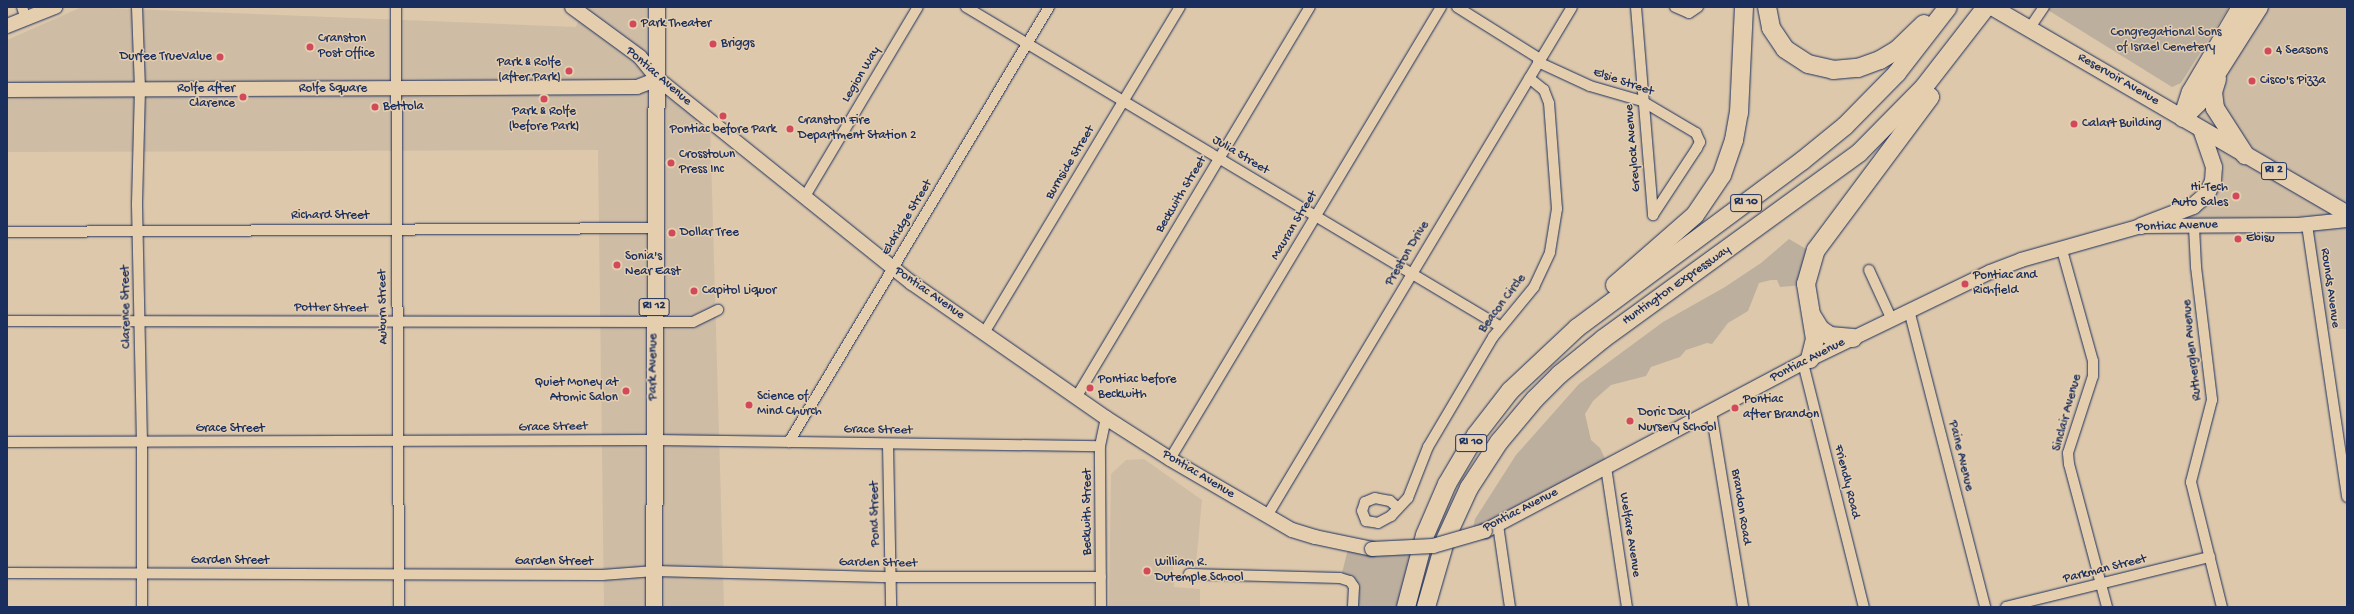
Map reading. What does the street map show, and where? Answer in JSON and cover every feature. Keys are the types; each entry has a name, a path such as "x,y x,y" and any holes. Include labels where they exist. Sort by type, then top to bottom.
{"highway":[{"path":"1523,378 1572,322 1687,224 1703,206 1716,186 1727,164 1737,127 1744,7"},
{"path":"1767,7 1771,28 1785,49 1808,64 1833,70 1858,68 1880,60 1906,42 1940,7"},
{"name":"Huntington Expressway","path":"1406,607 1425,535 1447,484 1476,435 1523,378 1577,328 1840,130 1893,78 1948,7"},
{"name":"Huntington Expressway","path":"1426,607 1444,543 1469,488 1499,442 1535,399 1565,370 1609,335 1859,153 1913,101 1986,7"},
{"path":"2183,118 2191,92 2242,7"},
{"path":"2183,118 2198,103 2259,7"},
{"path":"1807,361 1815,346 1808,308 1806,284 1816,250 1945,76 1971,27"},
{"path":"2220,70 2214,86 2213,103 2245,155"},
{"path":"1808,308 1816,324 1825,333 1837,338 1853,338"}],"main road":[{"path":"7,26 24,13 55,7"},
{"name":"Pontiac Avenue","path":"572,7 640,57 658,79 804,198 893,268 1077,396 1106,418 1170,459 1292,530 1315,537 1372,549 1433,546 1492,528 1807,361 1892,320 1909,310 1990,272 2141,226 2194,227 2307,225 2347,220"},
{"name":"Park Avenue","path":"654,607 654,228 655,107 658,79 656,7"},
{"name":"Reservoir Avenue","path":"1992,7 2347,214"},
{"name":"Rolfe Square","path":"7,90 637,87 658,79"},
{"path":"2141,226 2193,206 2207,194 2213,181 2214,168 2201,129"}],"street":[{"name":"Clarence Street","path":"137,7 140,89 138,230 142,442 142,607"},
{"name":"Auburn Street","path":"396,7 395,229 399,443 398,607"},
{"name":"Legion Way","path":"804,198 918,7"},
{"name":"Julia Street","path":"966,7 1501,327"},
{"name":"Eldridge Street","path":"788,442 1049,7"},
{"name":"Burnside Street","path":"984,332 1180,7"},
{"name":"Beckwith Street","path":"1077,396 1310,7"},
{"name":"Mauran Street","path":"1170,459 1441,7"},
{"name":"Elsie Street","path":"1457,7 1539,61 1590,86 1642,101 1696,133 1700,142 1653,215"},
{"name":"Preston Drive","path":"1267,516 1572,7"},
{"name":"Greylock Avenue","path":"1636,7 1642,101 1653,215"},
{"path":"1675,7 1689,13 1698,7"},
{"path":"2029,29 2044,7"},
{"name":"Beacon Circle","path":"1398,508 1413,489 1425,451 1501,327 1538,280 1550,252 1556,224 1557,193 1549,103 1544,90 1529,78"},
{"name":"Rounds Avenue","path":"2307,225 2347,496"},
{"name":"Rutherglen Avenue","path":"2194,227 2196,267 2212,410 2190,476 2222,607"},
{"name":"Richard Street","path":"7,232 654,228"},
{"name":"Sinclair Avenue","path":"2062,250 2093,361 2093,376 2068,453 2069,464 2107,607"},
{"path":"1869,270 1892,320"},
{"name":"Potter Street","path":"7,321 140,320 397,323 693,322 718,310"},
{"name":"Paine Avenue","path":"1909,310 1985,607"},
{"name":"Friendly Road","path":"1807,361 1864,607"},
{"name":"Brandon Road","path":"1711,411 1744,607"},
{"name":"Beckwith Street","path":"1101,607 1100,446 1106,418"},
{"name":"Grace Street","path":"7,442 399,443 655,440 1100,446"},
{"name":"Pond Street","path":"888,444 890,607"},
{"name":"Welfare Avenue","path":"1606,467 1627,607"},
{"path":"1492,528 1510,607"},
{"name":"Parkman Street","path":"2006,607 2210,557"},
{"name":"Garden Street","path":"7,573 602,575 655,571 890,577 1101,577"},
{"path":"1189,574 1340,578 1350,581 1354,587 1353,607"}],"shaded area":[{"path":"82,7 576,27 582,7 654,7 664,95 710,122 724,607 604,607 598,150 7,152 7,40"},
{"path":"2241,7 2347,7 2347,329 2323,329 2308,226 2139,230 2189,210 2209,185 2205,151 2184,125"},
{"path":"1144,459 1202,500 1196,564 1173,564 1174,587 1200,589 1200,607 1109,607 1111,474 1126,460"}],"green space":[{"name":"Congregational Sons of Israel Cemetery","path":"2043,7 2229,7 2181,83 2172,87"},
{"path":"1789,239 1813,253 1804,285 1780,287 1777,280 1759,283 1748,311 1728,323 1712,344 1707,343 1686,350 1680,357 1651,367 1646,376 1611,385 1593,401 1585,414 1591,440 1600,448 1608,465 1471,537 1475,519 1516,455 1579,384 1663,322 1725,287 1761,263"},
{"path":"1348,549 1412,551 1398,607 1353,607 1351,585 1341,577"}],"place":[{"name":"Park Theater","path":"633,24"},
{"name":"Briggs","path":"713,44"},
{"name":"Cranston Post Office","path":"310,47"},
{"name":"4 Seasons","path":"2268,51"},
{"name":"Durfee TrueValue","path":"220,57"},
{"name":"Park & Rolfe (after Park)","path":"569,71"},
{"name":"Cisco's Pizza","path":"2252,81"},
{"name":"Rolfe after Clarence","path":"243,97"},
{"name":"Park & Rolfe (before Park)","path":"544,99"},
{"name":"Bettola","path":"375,107"},
{"name":"Pontiac before Park","path":"723,116"},
{"name":"Calart Building","path":"2074,124"},
{"name":"Cranston Fire Department Station 2","path":"790,129"},
{"name":"Crosstown Press Inc","path":"671,163"},
{"name":"Hi-Tech Auto Sales","path":"2236,196"},
{"name":"Dollar Tree","path":"672,233"},
{"name":"Ebisu","path":"2238,239"},
{"name":"Sonia's Near East","path":"617,265"},
{"name":"Pontiac and Richfield","path":"1965,284"},
{"name":"Capitol Liquor","path":"694,291"},
{"name":"Pontiac before Beckwith","path":"1090,388"},
{"name":"Quiet Money at Atomic Salon","path":"626,391"},
{"name":"Science of Mind Church","path":"749,405"},
{"name":"Pontiac after Brandon","path":"1735,408"},
{"name":"Doric Day Nursery School","path":"1630,421"},
{"name":"William R. Dutemple School","path":"1147,571"}]}
